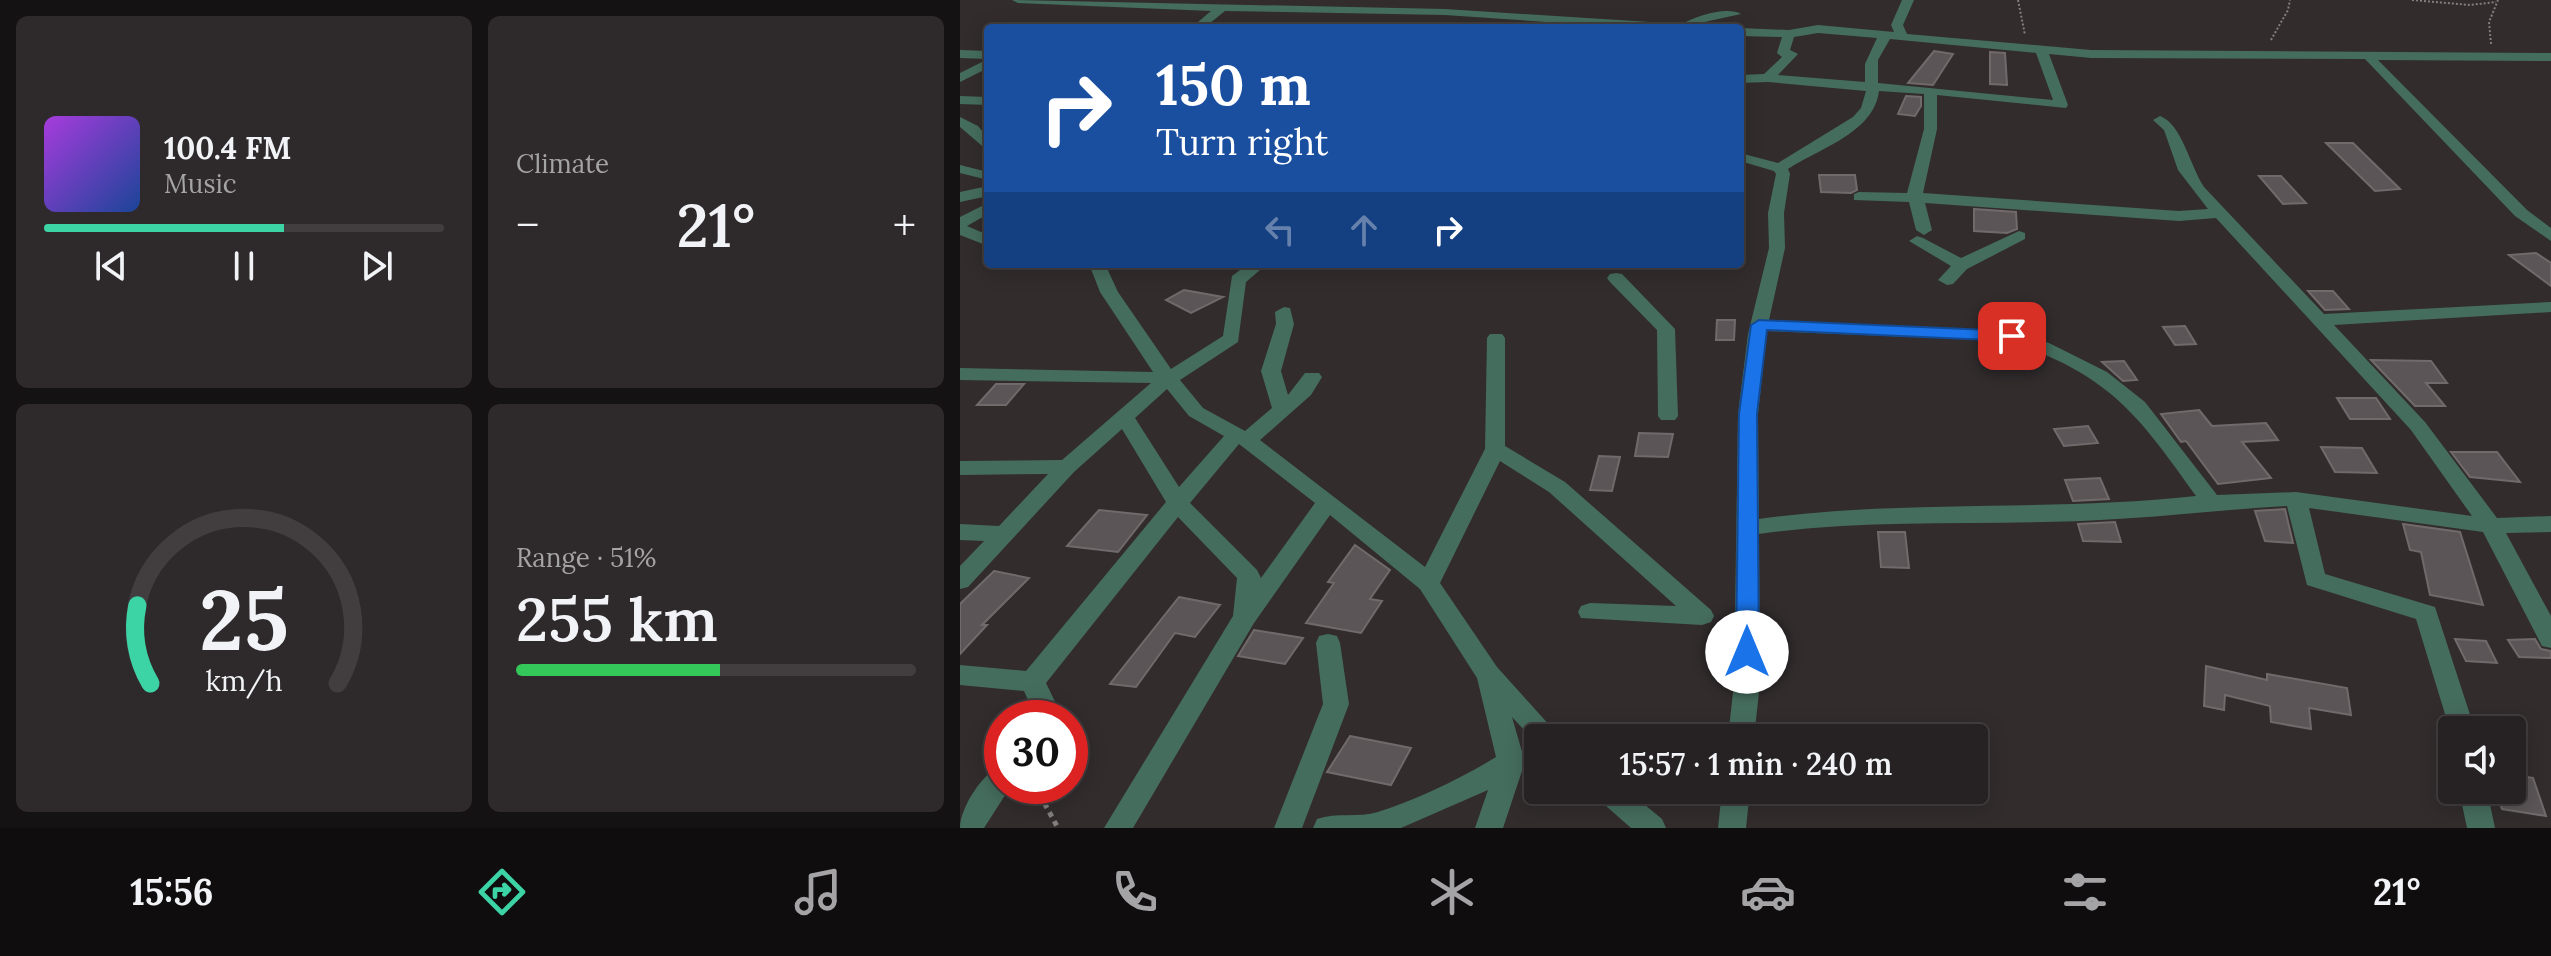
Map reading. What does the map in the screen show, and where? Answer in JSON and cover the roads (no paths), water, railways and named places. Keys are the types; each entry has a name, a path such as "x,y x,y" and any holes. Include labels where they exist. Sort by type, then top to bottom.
{"street":[{"path":"1018,0 1162,3 1222,8 1293,5 1352,11 1494,15 1599,24"},
{"path":"1352,11 1363,0"},
{"path":"1424,12 1427,3 1432,0"},
{"path":"1494,15 1494,5 1498,0"},
{"path":"1896,35 1908,0"},
{"path":"1202,24 1222,8"},
{"path":"1691,24 1697,20 1735,14"},
{"path":"1482,24 1494,15"},
{"path":"1744,32 1789,34 1818,29 2039,51 2551,57"},
{"path":"1768,78 1792,54 1783,53 1789,34"},
{"path":"1780,168 1798,154 1851,128 1873,97 1869,70 1883,38 1896,35"},
{"path":"1744,79 1768,78 1930,91 2061,105 2039,51"},
{"path":"960,54 984,55"},
{"path":"2369,57 2521,213 2551,236"},
{"path":"960,78 984,65"},
{"path":"1930,91 1933,100 1930,135 1922,151 1915,198 1922,211 1921,235 1961,265"},
{"path":"960,100 984,101"},
{"path":"2160,120 2170,128 2185,170 2221,213 2418,426 2491,526 2551,639"},
{"path":"964,127 984,144"},
{"path":"1743,724 1747,683 1748,414 1759,325 1777,248 1776,213 1783,174 1780,168 1744,158"},
{"path":"960,169 984,175"},
{"path":"960,197 984,192"},
{"path":"1859,197 2179,216 2221,213"},
{"path":"984,211 960,227 984,239"},
{"path":"1947,280 1961,265 2019,236"},
{"path":"1107,268 1109,292 1148,353 1196,412 1242,437 1397,555 1428,583 1488,674 1535,724"},
{"path":"960,581 1067,467 1169,378 1232,338 1238,280 1254,268"},
{"path":"1616,278 1666,329 1668,416"},
{"path":"2321,320 2551,307"},
{"path":"1283,410 1271,371 1285,324 1284,312"},
{"path":"1759,325 2012,336 2046,347 2082,364 2129,397 2211,502"},
{"path":"1428,583 1495,449 1496,338"},
{"path":"960,374 1169,378"},
{"path":"1032,682 1178,503 1242,437 1283,410 1304,391 1312,377"},
{"path":"1125,417 1178,503 1249,576 1245,617"},
{"path":"1495,449 1557,487 1702,616 1590,612"},
{"path":"960,468 1067,467"},
{"path":"1748,528 1856,518 2117,512 2211,502 2296,499 2491,526 2551,524"},
{"path":"2296,499 2315,579 2426,613 2458,716"},
{"path":"1118,828 1204,690 1245,617 1327,503"},
{"path":"960,532 1006,534"},
{"path":"1288,828 1336,704 1328,643"},
{"path":"1488,674 1511,762 1489,828"},
{"path":"960,675 1032,682"},
{"path":"1032,682 1041,700"},
{"path":"1327,828 1377,825 1476,783 1511,762"},
{"path":"968,828 984,804"},
{"path":"1624,804 1652,828"},
{"path":"1732,828 1735,804"},
{"path":"2476,804 2481,828"}]}
